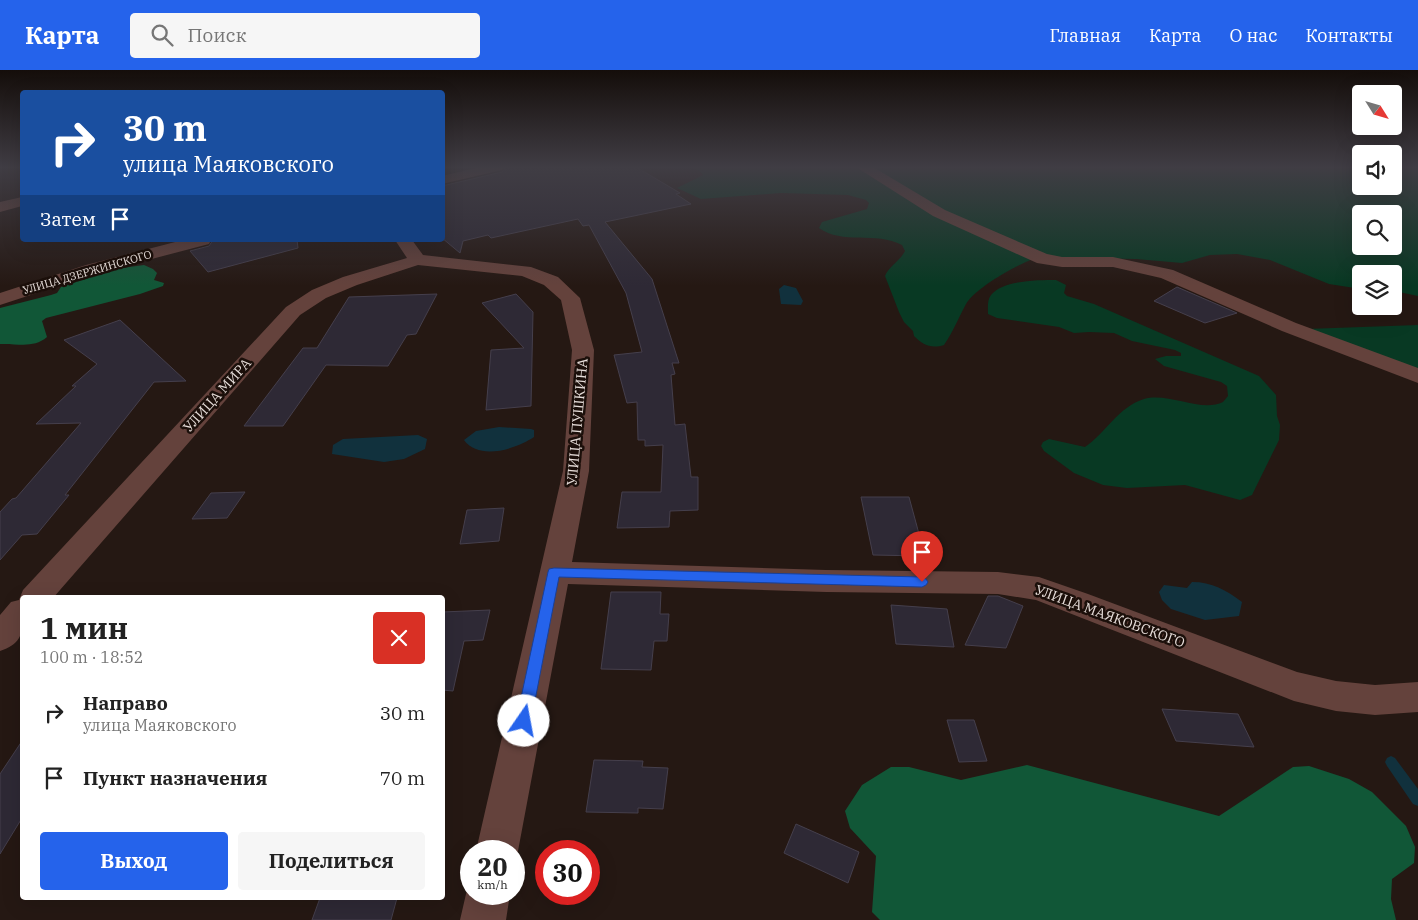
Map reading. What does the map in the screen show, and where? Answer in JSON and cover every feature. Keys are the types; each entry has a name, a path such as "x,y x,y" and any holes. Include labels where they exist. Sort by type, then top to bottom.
{"street":[{"path":"929,207 1038,257 1062,262 1114,262 1167,274 1289,327 1418,376"},
{"name":"УЛИЦА ДЗЕРЖИНСКОГО","path":"0,299 92,269 196,242"},
{"name":"УЛИЦА ПУШКИНА","path":"410,250 524,271 552,281 570,298 583,350 576,471 499,840"},
{"name":"УЛИЦА МИРА","path":"37,595 293,311 319,294 350,281 410,250"},
{"name":"УЛИЦА МАЯКОВСКОГО","path":"554,572 1024,585 1077,602 1294,686 1336,696 1375,700 1418,698"},
{"path":"0,638 20,613"},
{"path":"483,920 486,905"}],"green space":[{"path":"868,207 1352,207 1352,255 1402,255 1402,207 1418,207 1418,296 1402,293 1402,265 1352,265 1352,288 1329,284 1270,260 1237,254 1210,255 1182,263 1136,259 1038,257 1010,270 979,290 966,304 944,345 931,346 917,339 913,331 904,322 885,276 905,251 902,245 881,239 838,236 819,228 822,222 867,209"},
{"path":"144,265 157,273 154,280 164,283 163,286 140,294 46,318 42,321 47,337 42,341 25,345 0,344 0,308 57,293 61,287 115,269"},
{"path":"1056,280 1066,285 1064,293 1067,296 1094,304 1259,376 1276,395 1277,416 1280,425 1279,440 1252,495 1240,500 1185,485 1127,488 1103,485 1074,473 1044,451 1041,446 1043,442 1049,439 1085,447 1119,414 1144,399 1164,398 1195,404 1214,405 1223,402 1228,396 1227,386 1221,382 1164,366 1155,359 1166,356 1181,356 1181,353 1175,350 1132,341 1114,333 1074,333 1059,327 997,318 988,314 988,304 991,295 1004,286 1022,282"},
{"path":"1418,325 1418,371 1306,329"},
{"path":"1027,765 1219,816 1293,767 1309,766 1349,779 1372,792 1406,826 1415,847 1414,863 1392,879 1391,899 1396,920 880,920 872,912 876,856 850,828 845,811 862,785 891,767 909,767 961,780"}],"water":[{"path":"784,285 796,288 803,301 801,305 781,304 779,289"},
{"path":"499,427 531,429 534,430 534,437 508,449 498,451 479,450 464,440 476,431"},
{"path":"418,435 427,439 425,449 404,459 384,462 332,454 333,445 343,439"},
{"path":"1192,582 1212,585 1224,590 1242,602 1239,616 1205,620 1171,609 1162,600 1159,592 1164,585 1187,588"}],"building":[{"path":"445,207 678,207 605,222 652,279 679,363 672,363 675,374 671,375 675,425 685,424 691,477 698,477 698,510 670,511 669,527 617,528 622,492 661,492 663,445 645,446 645,440 638,440 637,402 627,403 614,355 642,352 626,293 589,225 583,226 578,219 491,238 488,235 463,241 460,253 445,240"},
{"path":"212,242 297,242 298,248 208,272 190,251 209,246"},
{"path":"1177,287 1237,313 1205,323 1154,301"},
{"path":"437,294 416,334 407,335 388,366 326,365 283,426 244,426 303,348 317,348 349,297"},
{"path":"516,294 533,312 531,406 486,410 491,350 524,348 482,303"},
{"path":"120,320 186,381 154,382 65,495 69,495 37,534 22,535 0,560 0,512 12,499 16,498 81,423 36,424 76,386 72,386 97,364 64,340"},
{"path":"245,492 227,518 192,519 211,493"},
{"path":"861,497 909,497 925,556 873,555"},
{"path":"504,508 499,541 460,544 467,510"},
{"path":"611,592 661,592 660,614 669,614 667,641 654,641 651,670 601,669"},
{"path":"988,596 998,596 1023,606 1006,648 965,645"},
{"path":"891,605 947,609 954,647 896,644"},
{"path":"490,610 483,640 464,641 453,691 445,690 445,612"},
{"path":"1162,709 1238,714 1254,747 1176,741"},
{"path":"947,720 974,720 987,761 959,762"},
{"path":"20,744 20,821 0,854 0,774"},
{"path":"594,760 643,761 642,767 668,768 663,809 638,808 638,813 586,812"},
{"path":"796,824 859,852 848,883 784,853"},
{"path":"319,900 396,900 391,920 312,920"}],"waterway":[{"path":"1391,762 1418,800"}],"route":[{"path":"524,721 554,572 826,581 922,582"}]}
